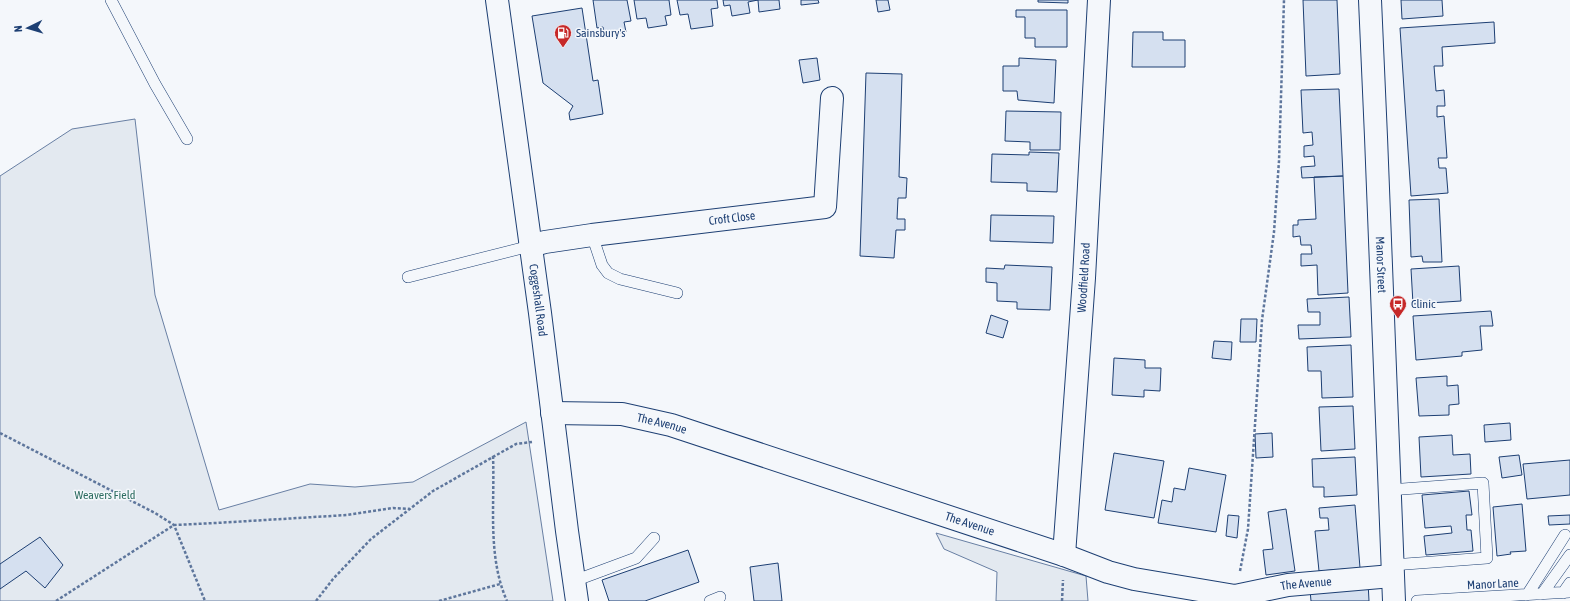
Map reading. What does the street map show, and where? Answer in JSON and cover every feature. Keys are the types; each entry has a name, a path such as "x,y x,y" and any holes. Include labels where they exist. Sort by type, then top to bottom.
{"street":[{"name":"Coggeshall Road","path":"497,0 576,591"},
{"name":"Woodfield Road","path":"1064,555 1084,278 1099,0"},
{"name":"Manor Street","path":"1370,0 1394,601"},
{"name":"Croft Close","path":"530,246 544,242 592,235 825,207 832,98"},
{"name":"The Avenue","path":"552,413 622,414 671,425 1064,555 1108,572 1134,579 1236,599 1288,585 1392,571"}],"lane":[{"path":"111,0 155,84 187,140"},
{"path":"592,235 602,265 608,273 620,279 678,293"},
{"path":"408,277 530,246"},
{"path":"1389,490 1483,483 1486,558 1392,571"},
{"path":"1527,595 1565,536"},
{"path":"576,591 636,558 654,538"},
{"path":"1542,594 1570,555"},
{"path":"1566,593 1570,583"},
{"name":"Manor Lane","path":"1417,601 1566,593"}],"path":[{"path":"1236,599 1248,529 1262,320 1274,232 1279,161 1284,0"},
{"path":"0,433 155,513 174,525 205,601"},
{"path":"316,601 333,579 371,539 433,491 516,444 556,440"},
{"path":"493,456 494,544 500,584 506,601"},
{"path":"56,601 174,525 347,515 393,508 410,509"},
{"path":"439,601 500,584"}],"green space":[{"name":"Weavers Field","path":"135,119 155,295 219,510 310,484 355,487 413,482 526,422 553,601 0,601 0,176 72,129"},
{"path":"936,533 1086,576 1088,601 996,601 997,572 944,549"}],"building":[{"path":"593,0 627,0 631,21 624,22 626,32 604,35 603,27 597,28"},
{"path":"634,0 669,0 671,15 665,16 667,25 648,28 646,18 637,19"},
{"path":"677,0 717,0 718,8 711,9 713,26 691,29 688,14 680,15"},
{"path":"723,0 758,0 748,2 750,13 732,16 730,5 724,6"},
{"path":"758,0 779,0 780,9 759,12"},
{"path":"801,0 818,0 819,3 801,5"},
{"path":"876,0 888,0 890,10 878,12"},
{"path":"1038,0 1068,0 1068,3 1038,2"},
{"path":"1303,0 1337,0 1340,74 1306,76"},
{"path":"1401,0 1442,0 1443,16 1402,19"},
{"name":"Sainsbury's","path":"582,8 593,81 598,80 603,114 570,120 569,113 573,106 543,83 532,16"},
{"path":"1016,10 1067,10 1067,47 1035,47 1035,38 1025,38 1025,17 1016,17"},
{"path":"1494,22 1495,43 1442,47 1443,66 1434,66 1436,91 1444,90 1445,106 1437,106 1437,117 1444,116 1447,158 1438,158 1439,168 1446,168 1448,193 1411,196 1400,28"},
{"path":"1133,32 1163,32 1163,40 1185,40 1185,67 1132,67"},
{"path":"817,58 820,80 803,83 799,60"},
{"path":"1019,58 1056,60 1054,103 1018,100 1017,91 1003,91 1003,66 1019,66"},
{"path":"866,73 902,74 899,177 907,178 906,198 898,198 897,219 905,219 905,230 896,230 894,258 860,256"},
{"path":"1339,89 1343,176 1302,178 1301,167 1315,166 1314,156 1304,157 1304,146 1313,145 1312,132 1303,133 1301,90"},
{"path":"1006,111 1061,112 1060,150 1030,150 1030,142 1005,141"},
{"path":"1029,152 1059,153 1057,192 1027,191 1027,183 991,182 992,154 1029,155"},
{"path":"1343,176 1348,293 1318,295 1317,265 1301,266 1301,254 1312,254 1311,245 1301,245 1300,236 1293,237 1293,225 1298,225 1298,220 1316,219 1314,177"},
{"path":"1439,199 1442,262 1423,262 1422,256 1411,257 1409,200"},
{"path":"991,215 1054,216 1053,243 990,241"},
{"path":"1005,265 1052,267 1050,310 1017,309 1017,302 997,301 997,283 986,282 986,268 1004,269"},
{"path":"1459,266 1461,301 1413,304 1411,269"},
{"path":"1349,297 1351,337 1299,339 1298,325 1320,325 1320,312 1308,312 1307,299"},
{"path":"1491,311 1493,326 1480,326 1482,350 1462,352 1462,356 1416,360 1413,316"},
{"path":"991,315 1008,321 1003,338 986,333"},
{"path":"1241,319 1257,319 1256,342 1240,342"},
{"path":"1214,341 1232,342 1231,360 1212,358"},
{"path":"1351,345 1353,397 1322,398 1321,371 1308,371 1307,347"},
{"path":"1114,358 1145,360 1145,368 1161,368 1160,391 1144,390 1144,397 1112,395"},
{"path":"1447,376 1447,386 1458,385 1459,404 1449,405 1449,415 1419,416 1416,378"},
{"path":"1353,406 1355,449 1321,451 1319,407"},
{"path":"1510,423 1511,440 1485,442 1484,425"},
{"path":"1272,433 1273,457 1256,458 1255,434"},
{"path":"1452,435 1453,455 1470,454 1471,474 1421,477 1419,437"},
{"path":"1114,453 1164,461 1154,518 1105,510"},
{"path":"1519,455 1522,475 1502,478 1499,457"},
{"path":"1355,457 1357,495 1324,497 1324,487 1313,487 1312,459"},
{"path":"1570,460 1570,495 1527,499 1523,464"},
{"path":"1189,468 1226,475 1216,532 1158,523 1162,500 1172,502 1174,488 1185,490"},
{"path":"1469,491 1472,515 1466,515 1467,530 1471,530 1473,551 1426,555 1424,536 1452,533 1451,526 1425,528 1422,495"},
{"path":"1522,504 1526,551 1510,552 1511,554 1497,556 1493,507"},
{"path":"1355,505 1360,568 1319,571 1315,531 1329,530 1328,518 1320,518 1319,508"},
{"path":"1286,509 1295,571 1266,575 1263,550 1273,549 1268,512"},
{"path":"1228,515 1239,516 1237,538 1226,536"},
{"path":"1570,515 1570,524 1549,525 1548,516"},
{"path":"40,537 63,565 45,588 26,571 0,589 0,564"},
{"path":"688,550 699,582 645,601 609,601 602,580"},
{"path":"778,563 782,601 754,601 750,567"},
{"path":"1368,582 1369,601 1311,601 1310,590"}],"place":[{"name":"Sainsbury's","path":"563,48"},
{"name":"Clinic","path":"1398,319"}]}
